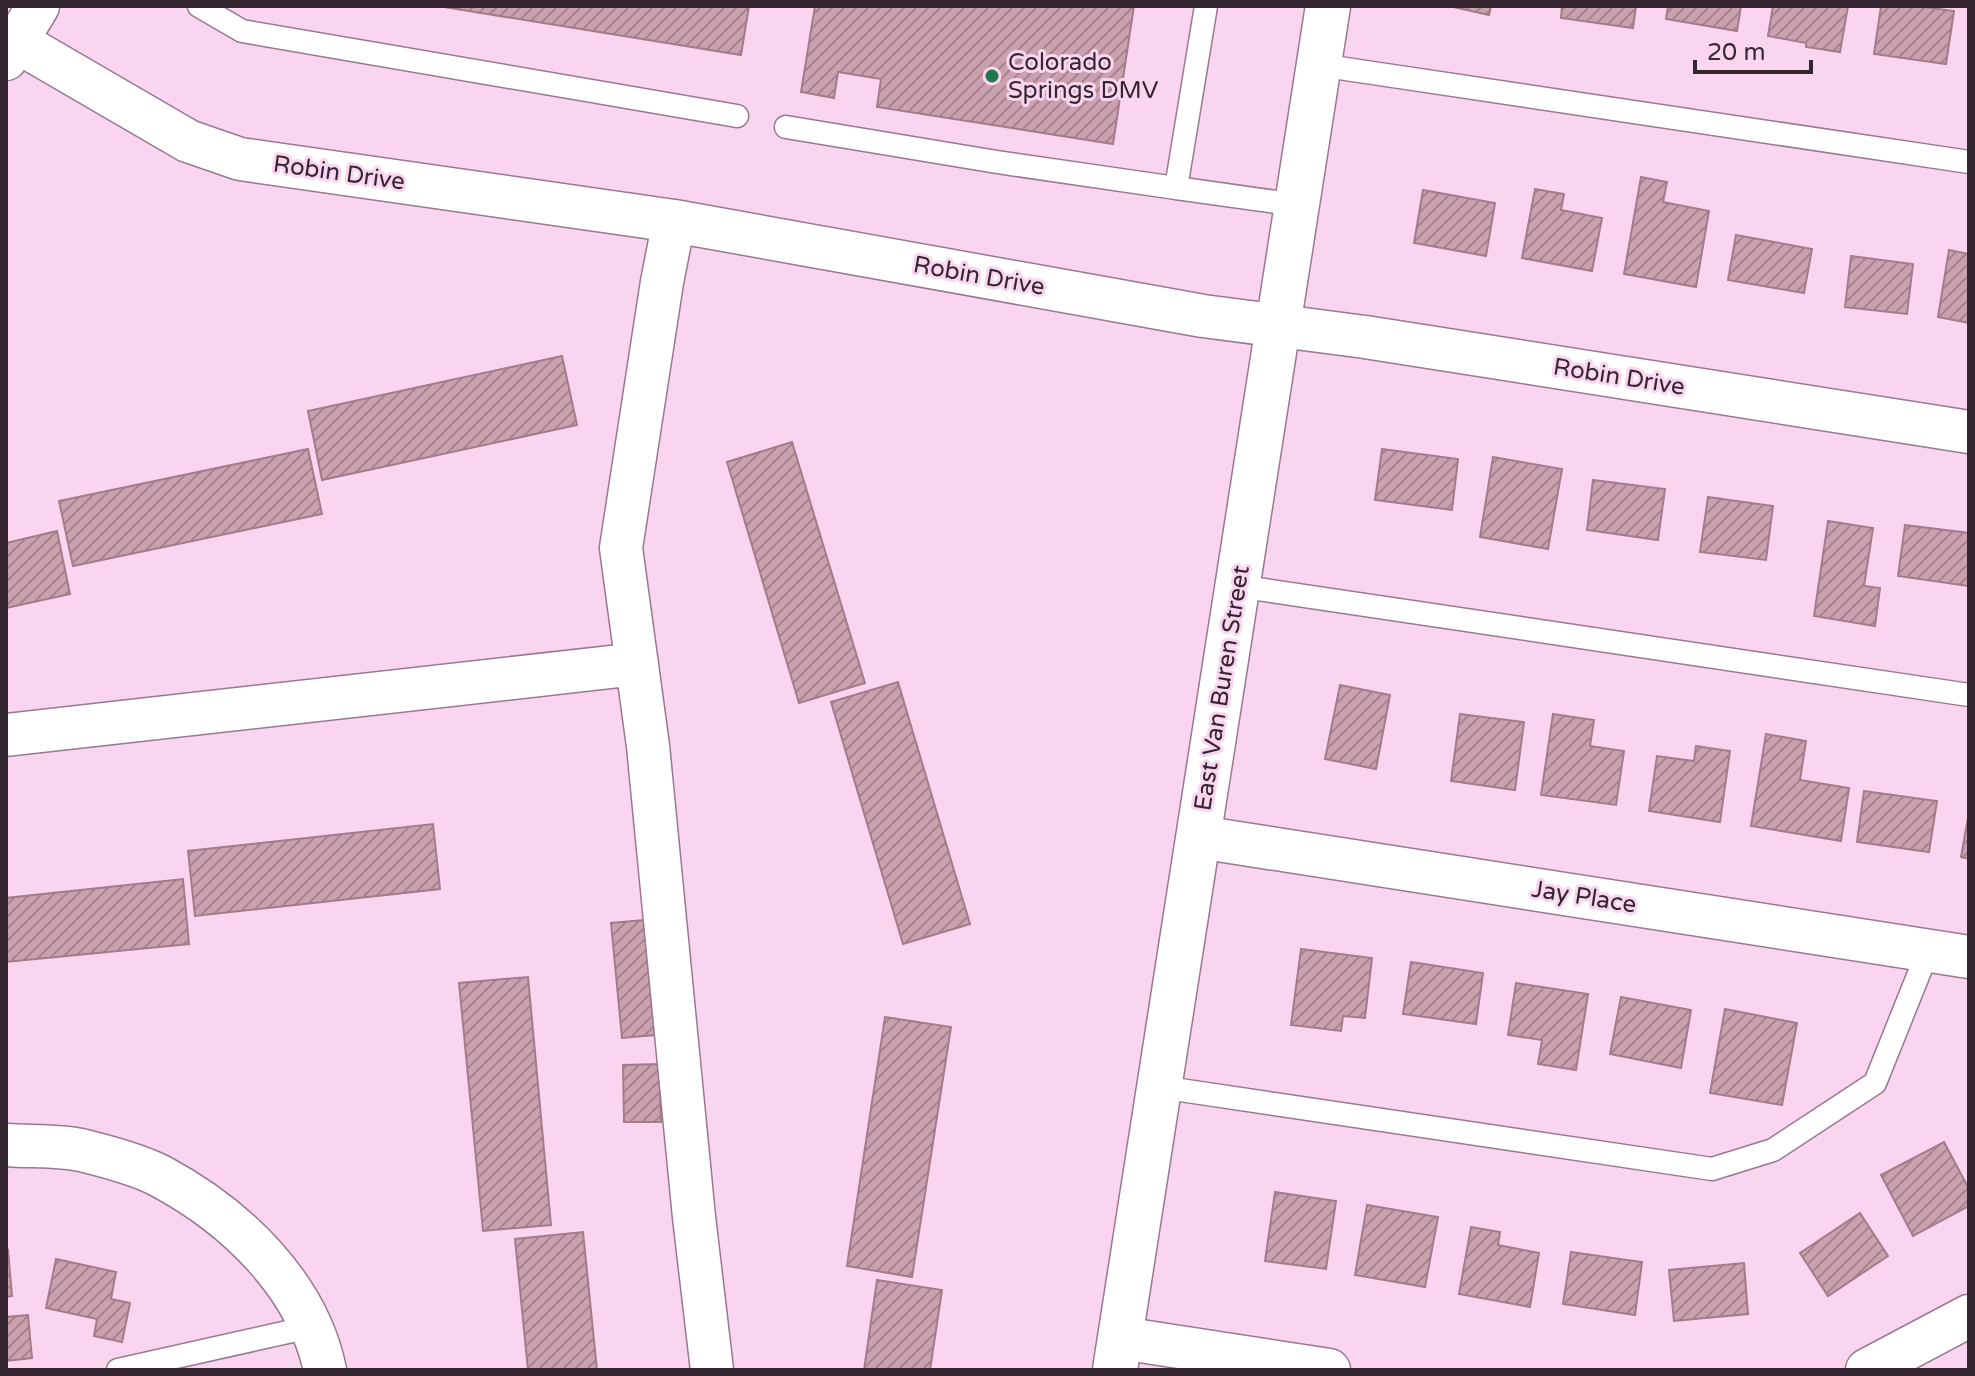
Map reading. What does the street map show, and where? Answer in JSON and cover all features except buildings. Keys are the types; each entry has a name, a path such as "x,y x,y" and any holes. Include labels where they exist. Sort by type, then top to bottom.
{"street":[{"path":"11,50 38,6"},
{"name":"East Van Buren Street","path":"1118,1354 1328,6"},
{"name":"Robin Drive","path":"11,50 188,141 240,159 674,221 1279,328 1365,337 1969,432"},
{"path":"674,221 621,548 648,746 692,1201 712,1370"},
{"path":"6,735 637,664"},
{"name":"Jay Place","path":"1199,837 1969,957"},
{"path":"6,1145 83,1150 158,1174 221,1214 280,1274 321,1350 325,1370"},
{"path":"1867,1370 1969,1316"},
{"path":"1118,1354 1329,1370"}],"lane":[{"path":"199,6 242,31 737,116"},
{"path":"1176,188 1206,6"},
{"path":"1319,65 1969,162"},
{"path":"786,127 997,162 1297,205"},
{"path":"1238,586 1969,695"},
{"path":"1160,1087 1712,1169 1773,1150 1875,1083 1928,951"},
{"path":"118,1370 310,1327"}],"place":[{"name":"Colorado Springs DMV","path":"992,76"}]}
